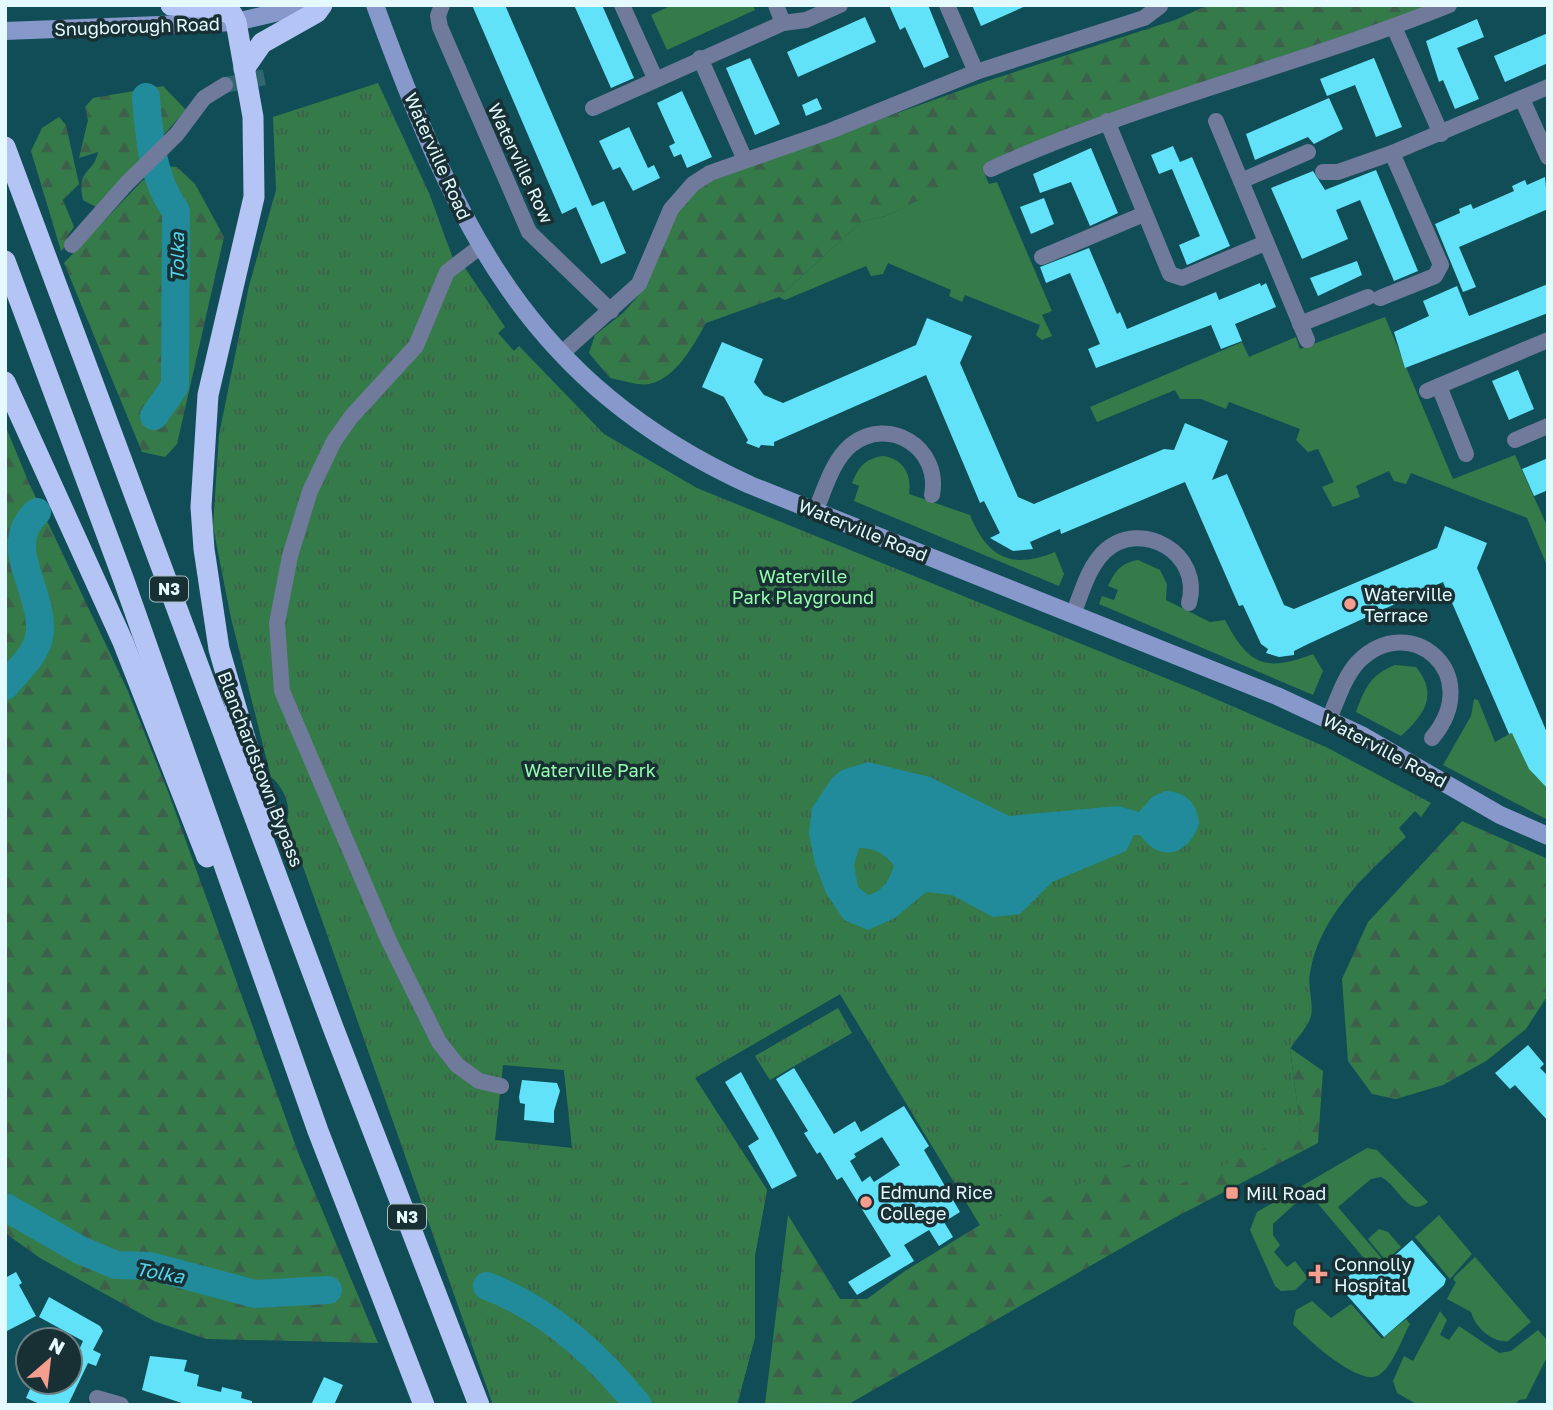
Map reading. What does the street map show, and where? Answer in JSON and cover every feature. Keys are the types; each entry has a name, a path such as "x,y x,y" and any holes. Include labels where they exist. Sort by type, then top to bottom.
{"highway":[{"path":"171,5 227,11 236,22 253,117 254,197 205,419 201,480 204,549 225,672 334,1030"},
{"path":"244,69 262,43 317,12 321,5"},
{"name":"Blanchardstown Bypass","path":"5,147 334,1030 479,1405"},
{"name":"N3","path":"5,261 123,578 318,1131 424,1405"},
{"path":"5,382 123,642 290,1079 318,1131"}],"street":[{"name":"Snugborough Road","path":"5,32 236,22 309,5"},
{"name":"Waterville Road","path":"375,5 433,153 481,246 524,312 561,355 611,402 675,448 750,485 1217,670 1329,719 1500,815 1548,836"},
{"name":"Waterville Row","path":"442,5 438,16 439,27 529,232 611,311"},
{"path":"622,5 655,78"},
{"path":"776,5 783,23"},
{"path":"593,108 783,23 806,20 840,5"},
{"path":"947,5 976,72"},
{"path":"991,169 1107,121 1394,27 1449,5"},
{"path":"561,355 639,284 663,222 682,195 710,173 830,131 976,72 1144,18 1160,6"},
{"path":"1394,27 1441,134"},
{"path":"700,58 745,160"},
{"path":"72,245 127,183 177,134 204,98 225,85"},
{"path":"1323,172 1338,172 1392,153 1548,87"},
{"path":"1522,99 1548,157"},
{"path":"1107,121 1170,274 1178,279 1265,243"},
{"path":"1216,121 1307,340"},
{"path":"1241,181 1308,152"},
{"path":"1300,324 1435,276 1441,265 1392,153"},
{"path":"1042,257 1144,214"},
{"path":"481,246 447,272 416,346 351,417 334,441 303,513 290,556 277,623 282,691 394,951 439,1042 457,1065 479,1081 501,1086"},
{"path":"1466,454 1433,388 1548,340"},
{"path":"1515,440 1548,426"},
{"path":"816,512 841,456 863,438 879,434 902,438 922,450 932,467 932,495"},
{"path":"1073,614 1096,561 1117,543 1133,538 1157,541 1186,563 1192,586 1189,603"},
{"path":"1329,719 1358,662 1386,645 1419,645 1433,653 1444,665 1452,689 1448,715 1432,738"},
{"path":"97,1398 118,1404"}],"green space":[{"path":"672,5 753,5 755,10 667,50 651,15"},
{"path":"1208,5 1433,5 1048,137 886,216 861,222 779,297 706,323 683,360 659,381 640,384 610,378 589,353 595,335 623,313 647,286 672,217 705,182 984,82 1175,20"},
{"name":"Waterville Park","path":"378,83 429,193 455,264 463,265 505,327 498,333 514,351 519,346 604,434 697,488 1195,690 1326,747 1431,803 1421,817 1415,811 1399,828 1406,837 1346,898 1323,933 1315,952 1309,978 1311,1016 1290,1049 1301,1133 1156,1194 1131,1163 980,1225 840,994 695,1078 767,1190 755,1255 755,1337 737,1405 493,1405 287,821 285,797 271,777 231,618 213,527 219,435 249,286 276,190 273,117","holes":["503,1065 564,1070 573,1148 495,1140"]},
{"path":"163,86 186,110 98,208 83,200 82,182 98,152 79,158 88,120 85,107 93,98"},
{"path":"59,117 66,125 79,184 63,200 74,227 67,237 69,243 61,251 31,151 42,128"},
{"path":"164,166 177,167 195,184 224,237 177,444 165,457 142,452 64,263 142,181"},
{"path":"982,168 989,184 997,182 1052,311 1042,315 1052,336 1042,340 1036,335 1040,325 965,295 962,302 949,296 951,290 888,263 883,274 871,276 866,266 785,300 779,297 861,222 886,216"},
{"path":"1385,317 1453,479 1515,455 1548,528 1548,568 1527,518 1411,473 1406,484 1394,481 1389,471 1356,486 1360,497 1333,507 1322,487 1334,482 1318,449 1308,452 1296,440 1300,429 1229,402 1226,409 1201,399 1180,399 1175,390 1097,422 1090,407 1242,342 1249,357 1296,337 1300,349"},
{"path":"5,425 29,483 127,689 169,794 299,1155 378,1343 206,1339 154,1321 40,1258 5,1233"},
{"path":"883,456 896,461 905,469 909,480 909,494 970,515 984,541 1002,556 1026,560 1055,552 1064,574 1059,586 854,501 859,486 852,483 857,472 867,462"},
{"path":"1138,560 1160,570 1167,584 1166,600 1210,622 1225,620 1242,647 1260,661 1283,663 1313,654 1323,671 1313,695 1099,604 1102,596 1114,600 1118,590 1108,586 1119,568"},
{"path":"1395,665 1416,667 1427,687 1426,704 1422,712 1401,736 1356,712 1369,683"},
{"path":"1474,699 1478,700 1495,742 1518,729 1526,762 1535,775 1548,785 1548,820 1443,765 1471,716"},
{"path":"1462,821 1548,859 1548,995 1526,1029 1486,1061 1443,1085 1396,1099 1372,1094 1348,1061 1342,979 1368,922"},
{"path":"819,981 1280,1025 1301,1134 1290,1048 1323,1071 1318,1143 1174,1218 847,1405 765,1405 788,1215 840,1299 867,1299 905,1271 980,1225 840,994 695,1078 767,1190 755,1255 755,1337 737,1405 572,1148 564,1070"},
{"path":"838,1008 852,1033 770,1080 755,1056"},
{"path":"1367,1148 1377,1150 1428,1202 1421,1206 1409,1204 1381,1177 1371,1179 1338,1207 1389,1267 1379,1276 1308,1192 1273,1224 1273,1235 1280,1245 1274,1252 1287,1267 1295,1261 1308,1278 1295,1290 1281,1291 1275,1286 1250,1230 1257,1212"},
{"path":"1439,1215 1472,1254 1450,1279 1415,1237"},
{"path":"1379,1229 1388,1232 1401,1247 1386,1261 1368,1239"},
{"path":"1475,1257 1531,1322 1508,1341 1490,1337 1480,1328 1471,1312 1447,1299 1456,1282 1453,1280 1455,1276"},
{"path":"1312,1301 1331,1318 1351,1304 1382,1339 1406,1319 1410,1324 1389,1365 1379,1375 1370,1377 1334,1360 1293,1324 1296,1310"},
{"path":"1440,1311 1447,1320 1440,1335 1449,1340 1459,1326 1499,1353 1511,1351 1538,1330 1548,1341 1548,1355 1526,1399 1519,1400 1515,1405 1418,1405 1397,1393 1393,1381 1404,1356 1413,1361"}],"water":[{"path":"868,762 930,777 1009,816 1118,806 1139,812 1152,797 1165,791 1172,792 1184,796 1193,804 1199,823 1189,842 1174,852 1157,850 1140,835 1134,835 1126,851 1052,882 1020,914 993,917 952,895 926,892 895,918 868,930 844,920 826,893 815,864 809,833 812,808 832,778 842,770","holes":["859,848 883,855 894,866 885,884 868,895 858,887 854,865"]}],"building":[{"path":"472,5 505,5 592,206 604,201 626,253 601,264 576,207 562,214"},
{"path":"574,5 602,5 634,78 611,88"},
{"path":"889,5 928,5 949,57 924,68 905,27 900,30"},
{"path":"972,5 1028,5 981,26"},
{"path":"865,17 876,42 798,77 787,52"},
{"path":"1477,19 1484,37 1457,48 1479,99 1455,109 1443,80 1439,82 1426,41"},
{"path":"1548,33 1548,63 1505,82 1494,56"},
{"path":"750,58 780,124 755,135 726,68"},
{"path":"1374,58 1402,127 1376,137 1355,85 1327,96 1320,79"},
{"path":"682,91 712,157 687,168 681,154 674,157 669,146 675,143 657,103"},
{"path":"817,98 822,109 806,116 802,105"},
{"path":"1329,98 1343,129 1314,144 1308,137 1255,160 1246,134"},
{"path":"629,127 648,168 654,165 660,178 633,191 620,167 613,170 599,141"},
{"path":"1173,146 1180,162 1192,157 1230,246 1187,265 1179,245 1200,236 1172,169 1159,174 1151,155"},
{"path":"1091,148 1118,213 1090,226 1071,182 1040,193 1033,174"},
{"path":"1376,170 1418,271 1394,281 1360,200 1336,210 1348,239 1302,259 1271,188 1313,171 1325,190"},
{"path":"1545,177 1548,209 1459,247 1476,287 1463,292 1435,224 1460,213 1459,209 1471,204 1473,209 1514,191 1512,186 1525,180 1527,185"},
{"path":"1044,198 1054,224 1031,234 1020,207"},
{"path":"1089,248 1117,314 1120,312 1127,329 1216,292 1219,300 1260,283 1261,286 1266,283 1276,307 1235,324 1242,341 1221,349 1211,325 1096,368 1088,349 1100,344 1070,273 1046,283 1040,267"},
{"path":"1357,261 1362,275 1318,296 1310,278"},
{"path":"1548,284 1548,313 1405,368 1394,332 1429,316 1423,301 1457,286 1469,316"},
{"name":"Waterville Terrace","path":"927,318 972,336 960,363 1018,497 1034,504 1164,449 1174,450 1185,423 1228,441 1212,480 1227,474 1284,605 1294,609 1437,548 1445,526 1487,543 1477,568 1548,735 1548,789 1529,769 1512,733 1509,734 1443,582 1308,644 1294,651 1294,655 1279,657 1266,653 1268,649 1261,644 1243,605 1239,606 1185,482 1061,534 1060,529 1030,542 1033,549 1013,551 990,538 1000,533 984,501 980,503 926,375 774,442 774,446 761,445 759,448 746,443 748,440 724,397 702,387 722,342 763,359 754,382 764,395 783,403 916,345"},
{"path":"1518,370 1534,409 1509,420 1492,381"},
{"path":"1548,458 1548,490 1534,496 1522,469"},
{"path":"1528,1045 1544,1064 1540,1068 1548,1076 1548,1121 1515,1085 1510,1089 1495,1073"},
{"path":"794,1068 834,1134 855,1121 861,1132 904,1106 929,1146 924,1150 960,1212 944,1222 953,1237 939,1246 929,1230 904,1245 914,1261 857,1295 848,1282 891,1256 842,1177 837,1180 820,1152 817,1154 804,1133 808,1131 776,1079","holes":["882,1137 900,1165 874,1182 870,1176 862,1182 850,1161 856,1157 854,1154"]},
{"path":"741,1072 797,1176 772,1189 748,1146 759,1139 725,1082"},
{"path":"522,1080 557,1083 560,1091 554,1111 554,1123 524,1120 525,1104 520,1103 519,1097"},
{"path":"1412,1240 1446,1279 1444,1285 1384,1337 1338,1285 1365,1262 1375,1273"},
{"path":"16,1272 22,1283 19,1285 36,1316 5,1332 5,1278"},
{"path":"49,1297 100,1326 103,1331 93,1350 101,1354 96,1366 88,1363 84,1371 84,1326 56,1326 39,1317"},
{"path":"150,1356 187,1360 184,1371 199,1375 197,1386 221,1392 222,1387 242,1392 241,1398 252,1401 252,1405 188,1405 142,1390"},
{"path":"324,1377 343,1385 334,1405 311,1405"},
{"path":"72,1396 68,1405 42,1405 26,1398"}],"waterway":[{"name":"Tolka","path":"146,97 150,141 157,171 176,211 175,386 154,416"},
{"name":"Tolka","path":"5,686 31,655 40,632 36,600 22,553 22,539 27,525 37,512"},
{"name":"Tolka","path":"5,1207 80,1250 116,1265 150,1266 255,1294 328,1290"},
{"name":"Tolka","path":"487,1286 530,1307 570,1335 606,1368 638,1405"}],"tunnel":[{"path":"225,85 266,77"}],"place":[{"name":"Waterville Terrace","path":"1350,604"},
{"name":"Mill Road","path":"1232,1193"},
{"name":"Edmund Rice College","path":"866,1202"},
{"name":"Connolly Hospital","path":"1318,1274"}],"park label":[{"name":"Waterville Park Playground","path":"803,586"}]}
